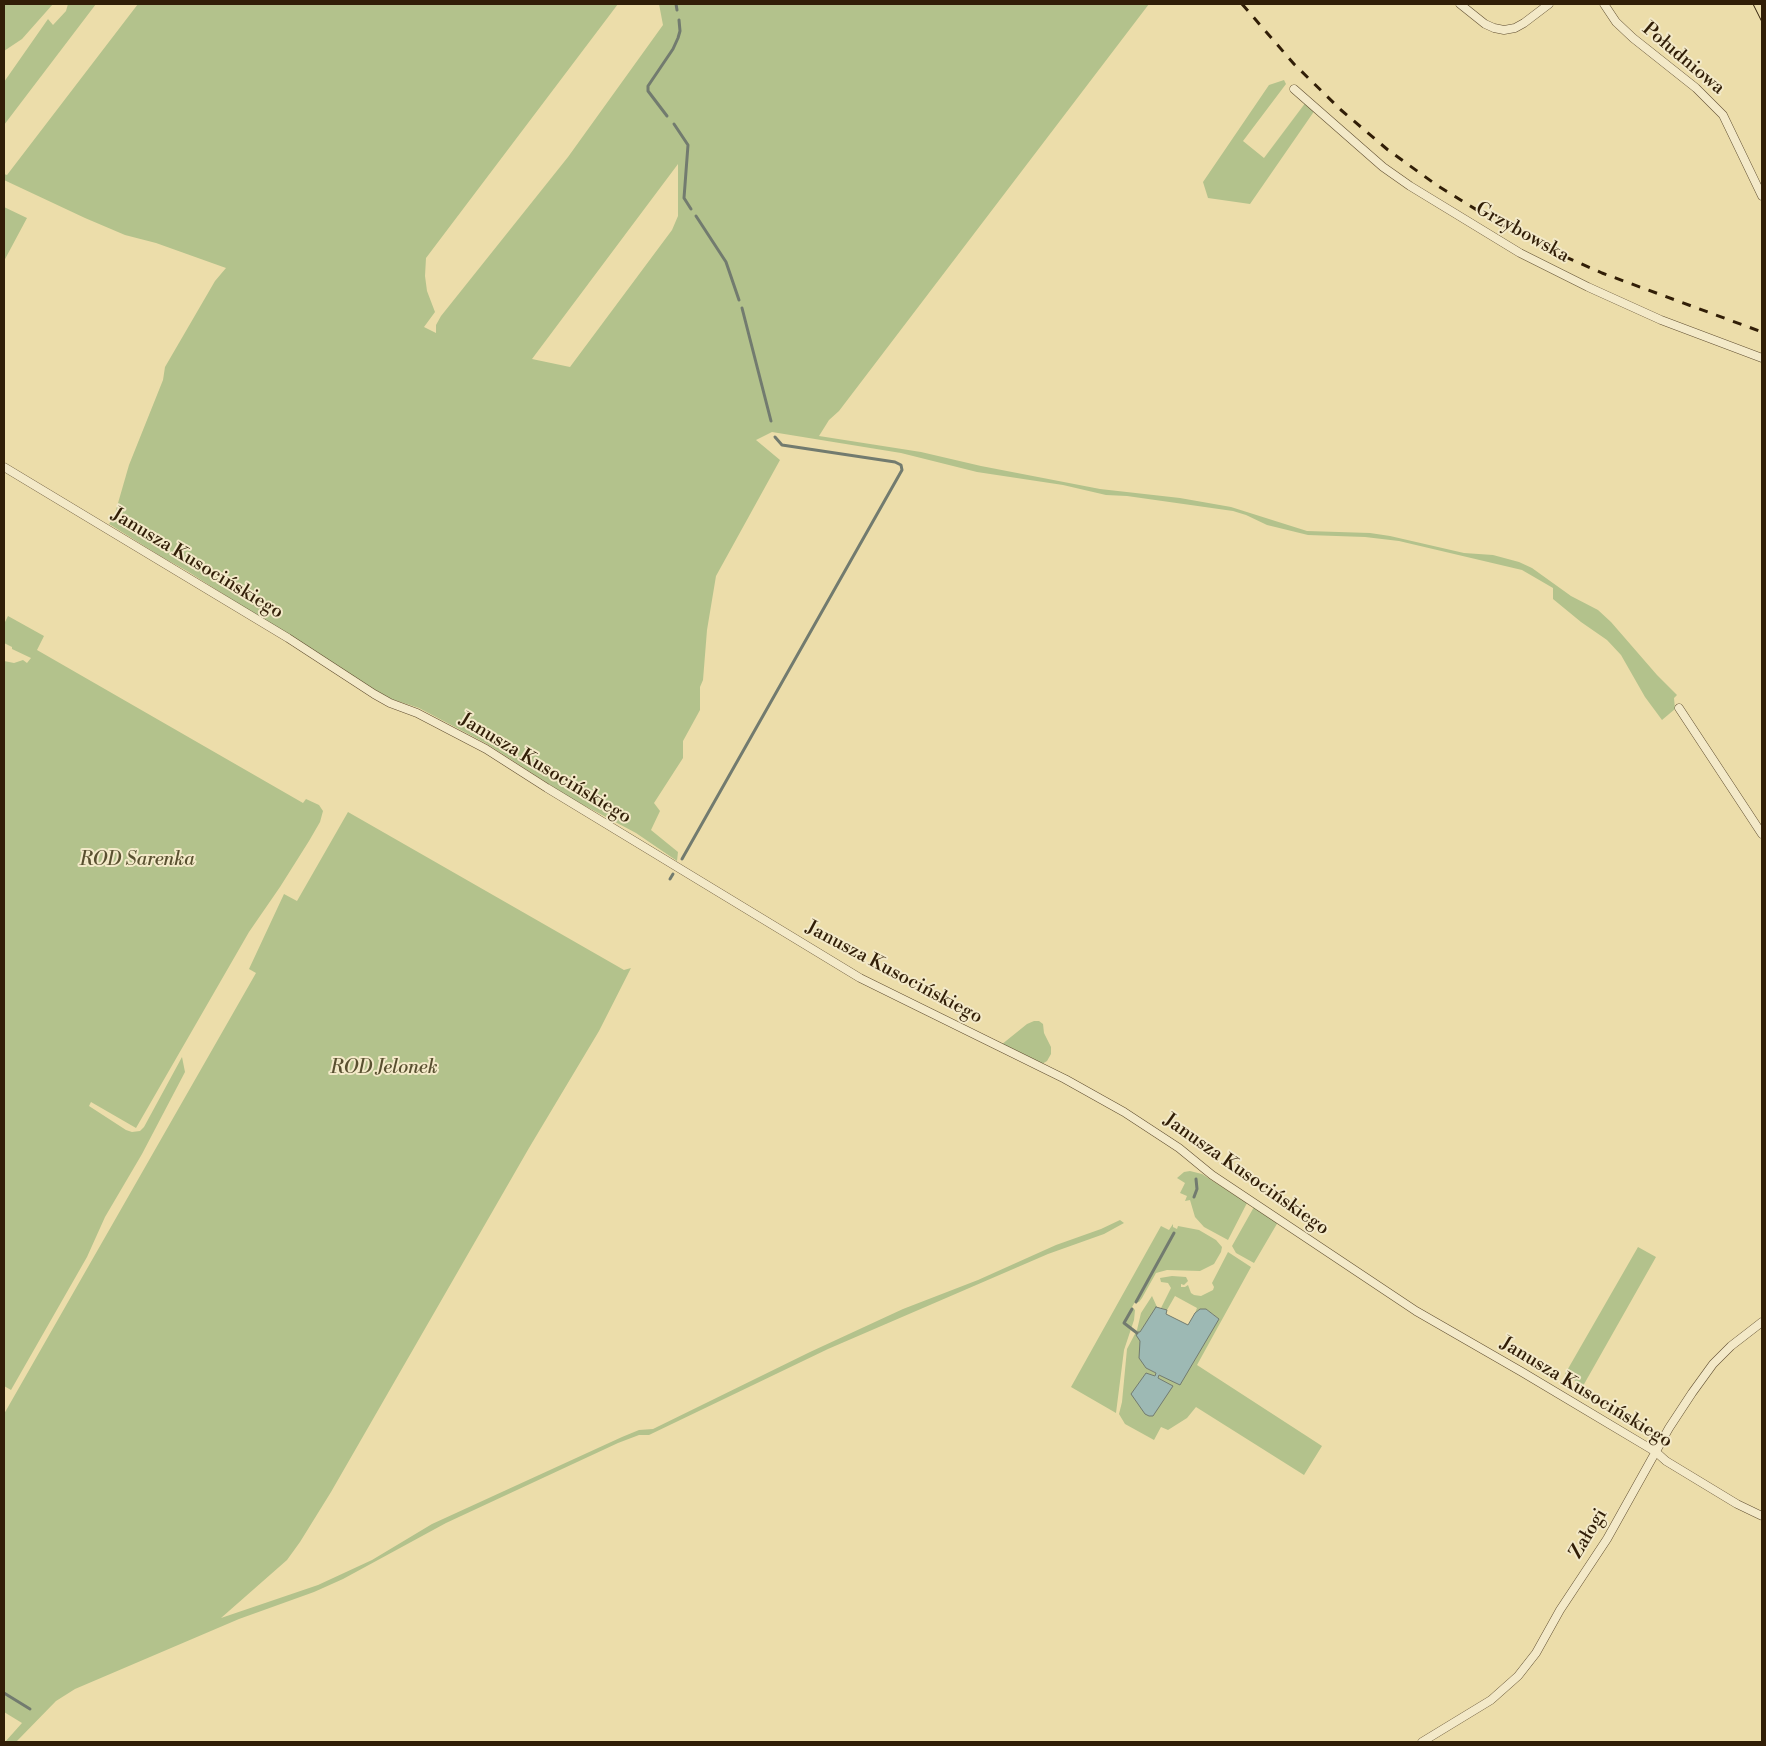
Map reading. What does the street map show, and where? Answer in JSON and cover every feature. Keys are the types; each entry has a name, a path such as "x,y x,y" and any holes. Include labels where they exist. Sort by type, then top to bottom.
{"street":[{"path":"1460,4 1485,24 1504,30 1515,28 1524,23 1549,4"},
{"name":"Południowa","path":"1604,4 1616,22 1633,38 1696,88 1723,115 1759,181 1762,196"},
{"name":"Grzybowska","path":"1294,89 1383,167 1418,191 1520,253 1588,288 1661,320 1762,358"},
{"name":"Janusza Kusocińskiego","path":"4,467 288,638 374,694 390,703 417,713 486,750 860,978 1065,1079 1124,1112 1180,1148 1212,1175 1392,1296 1656,1452 1674,1466 1737,1504 1762,1516"},
{"path":"1678,708 1762,834"},
{"name":"Załogi","path":"1422,1742 1491,1700 1518,1676 1536,1654 1560,1610 1607,1538 1687,1400 1713,1364 1731,1346 1762,1322"}],"green space":[{"path":"4,4 53,4 22,39 4,51"},
{"path":"68,4 96,4 4,125 4,82 48,19 53,25 66,11"},
{"path":"138,4 618,4 426,258 425,276 427,291 435,312 424,327 436,333 436,325 441,316 568,157 663,25 659,4 1149,4 839,411 829,420 819,436 921,452 981,466 1100,489 1180,498 1231,507 1307,531 1370,533 1464,553 1493,555 1519,562 1532,568 1571,596 1598,610 1611,622 1677,695 1674,698 1675,709 1662,720 1645,697 1621,655 1607,640 1553,599 1553,588 1522,570 1399,541 1365,537 1308,535 1267,525 1233,511 1127,496 1106,495 1063,485 977,472 901,453 772,432 756,440 780,460 716,576 707,630 703,680 700,687 700,710 683,741 683,758 654,803 660,811 651,830 678,852 677,861 636,833 572,799 487,744 419,708 385,697 187,571 109,524 114,517 129,465 163,380 165,367 215,281 226,268 156,243 125,235 4,180 4,174 7,175","holes":["678,164 678,216 672,230 570,367 532,359"]},
{"path":"1284,80 1286,84 1243,141 1264,158 1306,102 1315,110 1250,204 1208,198 1203,182 1269,85"},
{"path":"4,207 27,218 4,261"},
{"name":"ROD Sarenka","path":"8,616 44,636 37,650 303,803 306,799 319,805 323,811 320,822 309,841 249,932 136,1128 91,1102 89,1106 126,1130 132,1132 140,1131 144,1127 182,1057 185,1072 142,1154 105,1217 87,1257 11,1390 4,1386 4,661 14,663 23,660 27,663 31,658 4,643 4,624"},
{"name":"ROD Jelonek","path":"348,812 624,970 631,968 599,1031 529,1148 331,1492 300,1542 287,1560 221,1618 318,1585 372,1560 432,1524 622,1437 639,1430 653,1429 903,1309 978,1280 1056,1245 1120,1220 1124,1223 1104,1234 1048,1254 828,1349 649,1435 639,1435 618,1443 446,1523 343,1579 314,1592 239,1619 75,1689 56,1701 16,1742 5,1742 22,1723 4,1712 4,1414 256,973 249,969 284,894 297,901"},
{"path":"1039,1021 1043,1024 1044,1033 1051,1047 1051,1054 1047,1061 1042,1064 1001,1045 1027,1024"},
{"path":"1190,1171 1202,1174 1247,1203 1228,1240 1204,1227 1195,1217 1190,1200 1185,1201 1187,1196 1180,1193 1185,1183 1177,1178 1184,1172"},
{"path":"1254,1207 1278,1222 1254,1263 1236,1253 1232,1246"},
{"path":"1173,1224 1173,1227 1177,1229 1178,1226 1199,1230 1216,1240 1222,1247 1221,1252 1214,1264 1200,1271 1167,1270 1156,1273 1142,1298 1139,1302 1135,1302 1132,1307 1135,1310 1134,1320 1124,1350 1116,1413 1071,1387 1161,1226 1169,1230"},
{"path":"1638,1247 1656,1257 1583,1386 1565,1374"},
{"path":"1228,1252 1251,1267 1197,1365 1322,1446 1304,1475 1196,1407 1187,1418 1168,1430 1161,1427 1154,1440 1125,1424 1119,1414 1122,1402 1127,1349 1137,1330 1141,1313 1152,1296 1157,1307 1140,1332 1146,1368 1156,1373 1155,1376 1148,1373 1158,1378 1219,1319 1206,1309 1200,1309 1195,1313 1197,1308 1175,1296 1167,1310 1161,1308 1171,1288 1168,1283 1161,1282 1160,1278 1172,1276 1186,1277 1188,1281 1184,1285 1181,1284 1181,1287 1188,1285 1191,1293 1201,1296 1213,1290 1212,1283"}],"water":[{"path":"1156,1307 1167,1310 1166,1314 1188,1325 1195,1313 1200,1309 1206,1309 1219,1319 1180,1385 1159,1375 1158,1378 1173,1386 1153,1416 1149,1416 1145,1414 1131,1394 1146,1373 1155,1376 1156,1373 1146,1368 1139,1358 1140,1341 1136,1335 1140,1332"}],"waterway":[{"path":"676,4 677,10"},
{"path":"667,116 648,91 648,86 673,49 680,31 679,20"},
{"path":"674,124 688,145 684,198 691,209"},
{"path":"696,216 726,262 739,300"},
{"path":"742,308 771,421"},
{"path":"682,859 902,470 901,465 895,462 782,445 775,437"},
{"path":"670,879 673,874"},
{"path":"1194,1197 1197,1189 1196,1179"},
{"path":"1136,1302 1174,1233"},
{"path":"1132,1309 1124,1323 1137,1333"},
{"path":"4,1693 30,1709"}],"tram line":[{"path":"1753,4 1762,22"}],"railway":[{"path":"1242,4 1294,64 1341,110 1388,150 1438,186 1490,218 1552,251 1602,273 1762,332"}]}
